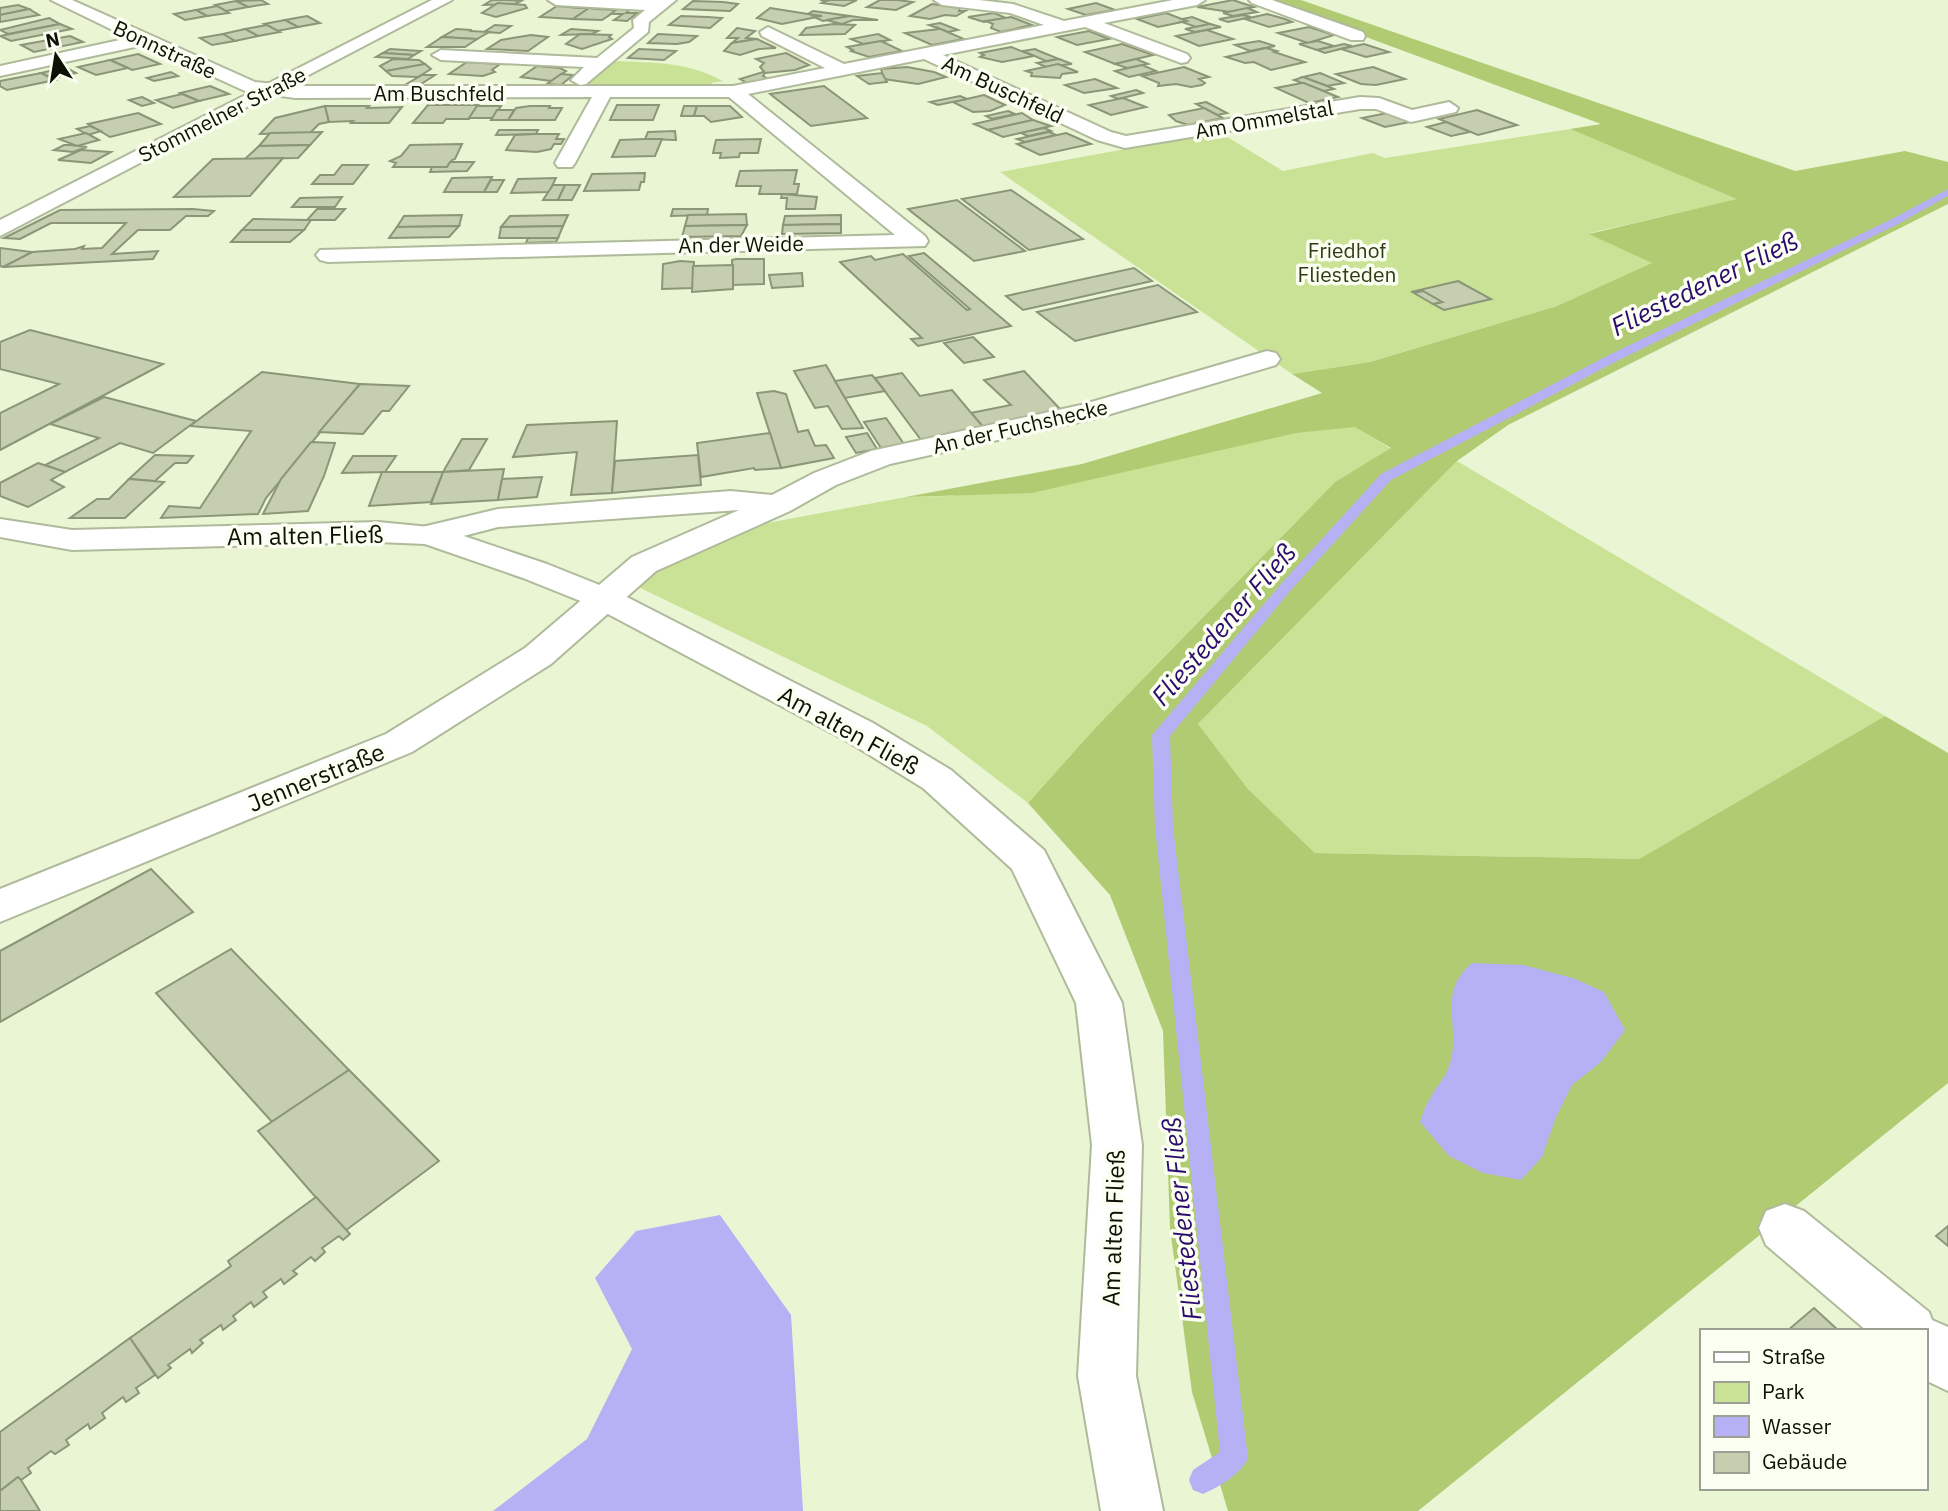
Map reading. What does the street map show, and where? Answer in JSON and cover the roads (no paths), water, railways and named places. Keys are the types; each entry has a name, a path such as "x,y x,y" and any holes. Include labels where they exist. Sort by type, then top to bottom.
{"street":[{"name":"Bonnstraße","path":"60,0 225,76 251,86 273,89"},
{"name":"Stommelner Straße","path":"0,229 444,0"},
{"path":"556,0 664,3"},
{"path":"942,0 1013,9 1062,27"},
{"path":"1111,0 1142,11"},
{"name":"Am Buschfeld","path":"273,89 314,93 733,91 1197,0"},
{"path":"1257,0 1357,36"},
{"path":"565,93 642,29 641,20 664,3"},
{"path":"1087,22 1181,58"},
{"path":"768,32 841,69"},
{"path":"0,71 148,39"},
{"name":"Am Buschfeld","path":"925,53 1081,125"},
{"path":"441,55 600,63"},
{"name":"An der Weide","path":"328,255 917,241 733,91"},
{"path":"565,163 604,92"},
{"name":"Am Ommelstal","path":"1081,125 1125,142 1360,103 1379,104 1411,116 1448,108"},
{"name":"An der Fuchshecke","path":"605,600 643,564 779,505 825,479 881,457 1087,412 1267,359"},
{"path":"429,536 512,517 731,500 779,505"},
{"name":"Am alten Fließ","path":"0,528 72,540 379,532 429,536 536,571 605,600 860,732 926,772 1029,860 1099,1003 1117,1145 1107,1376 1132,1511"},
{"name":"Jennerstraße","path":"0,906 399,743 538,656 605,600"},
{"path":"1785,1228 1907,1329"},
{"path":"1927,1346 1948,1363"}],"water":[{"path":"1472,963 1523,965 1573,978 1604,992 1625,1030 1601,1062 1572,1085 1556,1117 1542,1157 1521,1180 1483,1173 1449,1156 1420,1122 1448,1069 1452,1054 1454,987"},
{"path":"720,1215 791,1315 803,1511 493,1511 587,1439 632,1349 595,1278 636,1231"}],"waterway":[{"name":"Fliestedener Fließ","path":"1203,1480 1234,1458 1164,827 1161,735 1286,587 1386,477 1613,358 1894,222 1948,192"}],"park label":[{"name":"Friedhof Fliesteden","path":"1347,262"}]}
